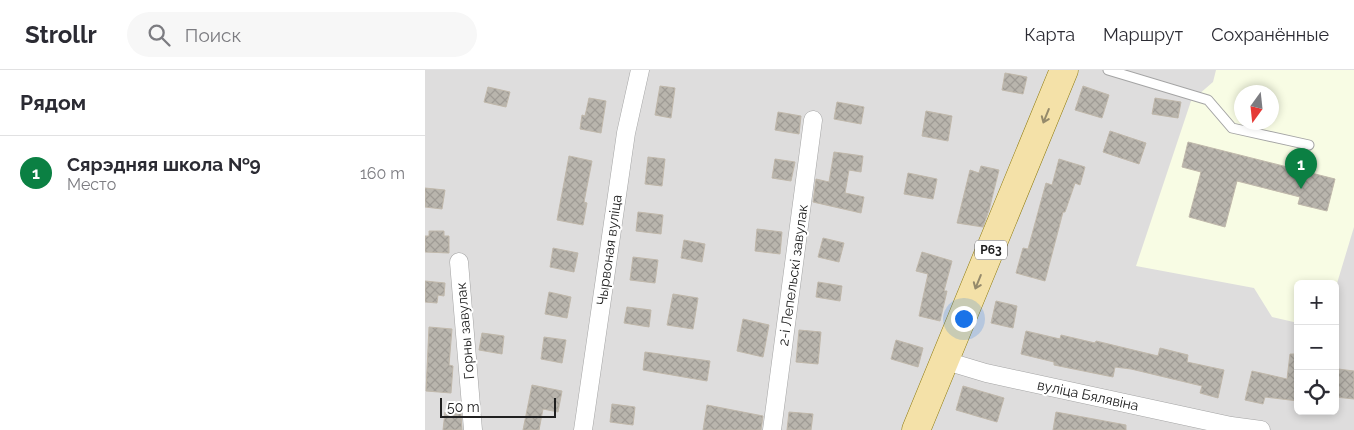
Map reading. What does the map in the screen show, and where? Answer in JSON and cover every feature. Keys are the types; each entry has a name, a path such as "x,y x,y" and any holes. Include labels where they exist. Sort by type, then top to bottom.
{"main road":[{"name":"Р63","path":"917,430 1064,70"}],"street":[{"name":"Чырвоная вуліца","path":"583,430 626,133 640,70"},
{"name":"2-і Лепельскі завулак","path":"772,430 813,120"},
{"name":"Горны завулак","path":"459,262 473,430"},
{"name":"вуліца Бялявіна","path":"946,361 987,373 1231,428 1261,430"}],"lane":[{"path":"1108,70 1208,100 1232,128 1309,146"}],"shaded area":[{"path":"425,70 1354,70 1354,430 425,430"},
{"path":"1216,70 1354,70 1354,227 1338,280 1294,280 1294,322 1272,317 1254,288 1136,266 1191,101 1213,82"}],"building":[{"path":"1005,73 1027,77 1023,94 1002,90"},
{"path":"660,86 675,88 671,118 655,115"},
{"path":"1083,86 1109,95 1102,118 1075,110"},
{"path":"488,87 510,92 506,107 484,102"},
{"path":"589,98 606,101 601,133 580,129 582,115 585,116"},
{"path":"1155,98 1181,102 1178,118 1152,114"},
{"path":"837,102 864,107 861,124 834,119"},
{"path":"926,111 952,116 948,141 922,136"},
{"path":"778,112 801,116 799,134 775,130"},
{"path":"1110,131 1146,143 1139,164 1103,152"},
{"path":"1188,142 1335,179 1327,211 1298,204 1300,197 1237,181 1225,227 1189,217 1201,172 1182,167"},
{"path":"834,152 863,156 861,172 849,170 845,193 864,197 861,213 813,202 816,179 829,182"},
{"path":"569,156 592,161 584,202 587,203 583,225 557,220"},
{"path":"648,157 665,159 662,186 645,184"},
{"path":"775,159 795,162 791,181 772,178"},
{"path":"1059,159 1085,167 1080,185 1075,183 1065,212 1063,212 1045,281 1016,273 1023,248 1028,249 1046,183 1052,185"},
{"path":"981,166 999,170 983,227 957,223 970,170 979,173"},
{"path":"908,173 937,179 933,199 904,194"},
{"path":"425,188 445,190 442,209 425,207"},
{"path":"638,212 663,215 661,234 636,231"},
{"path":"757,229 782,232 780,254 755,251"},
{"path":"429,231 444,231 444,236 449,236 449,253 425,252 425,236 429,236"},
{"path":"823,238 844,243 839,262 818,257"},
{"path":"684,240 705,244 702,262 681,258"},
{"path":"553,248 578,253 574,272 550,267"},
{"path":"922,252 952,261 944,291 947,291 940,321 919,316 928,274 916,271"},
{"path":"633,257 658,260 655,283 630,280"},
{"path":"425,281 445,283 444,296 438,295 437,303 425,302"},
{"path":"818,282 842,286 840,301 816,297"},
{"path":"549,292 571,297 567,318 545,314"},
{"path":"673,294 698,298 693,329 667,325"},
{"path":"996,301 1017,306 1013,328 991,323"},
{"path":"627,307 651,310 649,327 624,323"},
{"path":"743,319 769,325 763,357 737,351"},
{"path":"429,327 452,329 449,365 453,366 451,393 426,391"},
{"path":"799,330 821,332 818,364 796,362"},
{"path":"1026,331 1060,339 1061,335 1095,343 1096,341 1158,356 1160,348 1188,355 1187,362 1224,370 1218,398 1200,393 1202,386 1131,369 1115,367 1113,377 1054,365 1054,362 1021,354"},
{"path":"482,333 504,336 502,354 479,350"},
{"path":"544,337 566,340 562,363 541,359"},
{"path":"896,340 923,348 918,367 891,359"},
{"path":"645,352 710,361 707,381 643,370"},
{"path":"1290,354 1294,354 1294,401 1265,397 1263,404 1245,400 1252,371 1287,379"},
{"path":"1339,369 1354,371 1354,399 1339,397"},
{"path":"532,385 562,391 558,412 543,409 539,430 523,430"},
{"path":"963,386 1004,398 997,422 956,410"},
{"path":"612,404 635,407 633,425 610,422"},
{"path":"707,405 763,416 761,430 703,430"},
{"path":"445,412 461,413 462,430 443,430"},
{"path":"789,412 813,414 811,430 787,430"},
{"path":"1056,412 1126,425 1126,430 1053,430"}],"place":[{"name":"Сярэдняя школа №9","path":"1301,189"}]}
